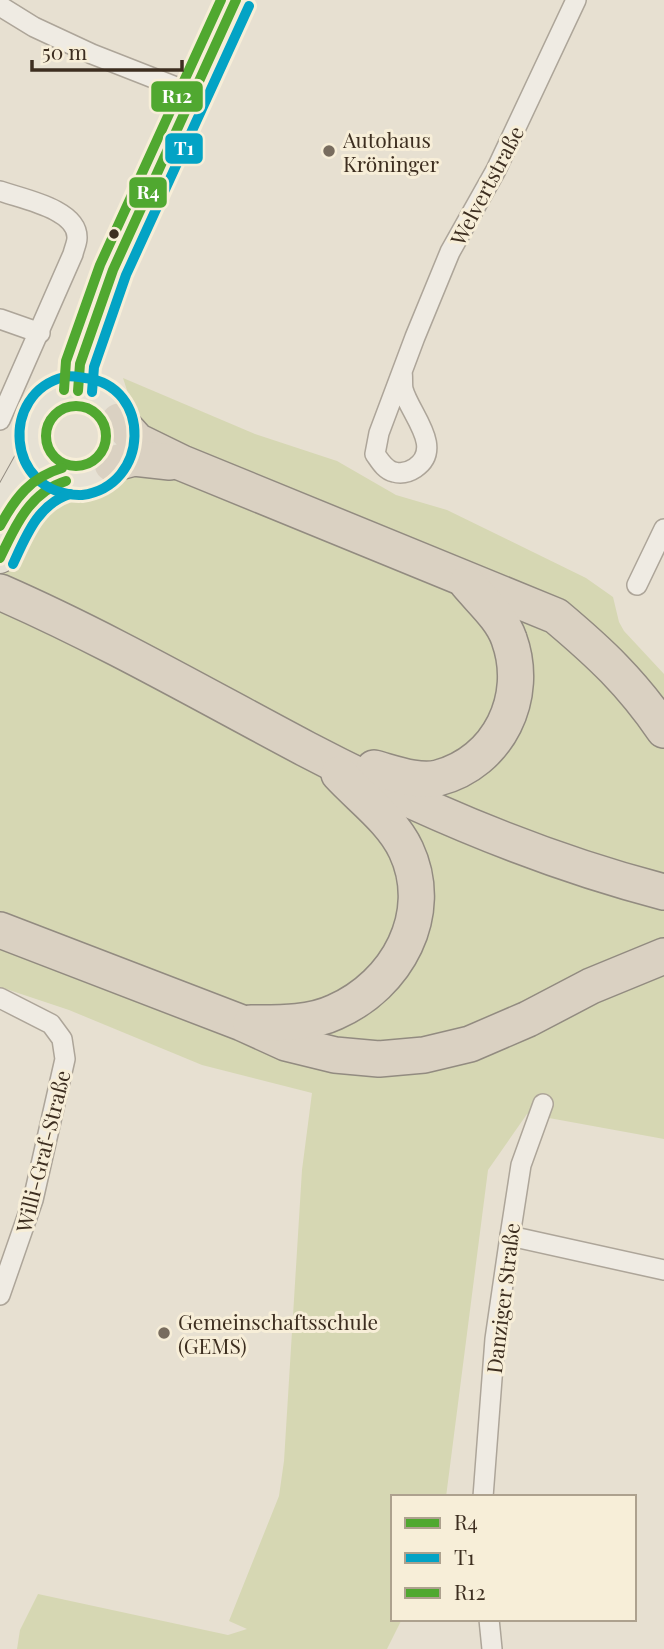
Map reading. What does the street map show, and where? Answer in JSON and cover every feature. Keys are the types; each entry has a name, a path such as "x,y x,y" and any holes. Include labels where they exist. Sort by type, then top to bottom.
{"highway":[{"path":"119,421 137,441 182,463 556,616 603,656 639,694 664,730"},
{"path":"112,464 134,458 182,463"},
{"path":"314,753 409,776 435,779 464,767 491,746 506,724 515,697 517,665 508,636 464,580"},
{"path":"0,592 147,662 314,753 416,802 528,850 664,892"},
{"path":"242,1023 291,1022 333,1013 362,998 388,973 402,953 414,926 417,898 414,869 404,846 382,817 314,753"},
{"path":"6,934 242,1023 286,1043 335,1055 379,1059 424,1055 470,1044 528,1019 591,986 664,956"}],"main road":[{"path":"78,391 80,364 113,270 236,0"},
{"path":"4,535 31,502 52,483 92,479 112,464 119,450 119,421 107,402 89,392 63,392 49,399 38,410 31,431 34,453 41,466 66,481"},
{"path":"4,535 34,453"}],"street":[{"name":"Welvertstraße","path":"402,372 450,252 496,170 576,0"},
{"path":"0,6 34,27 92,54 194,94"},
{"path":"0,191 64,214 73,222 78,236 40,333 0,420"},
{"path":"0,319 40,333"},
{"path":"637,585 664,529"},
{"name":"Willi-Graf-Straße","path":"0,998 51,1024 62,1039 65,1059 33,1200 0,1295"},
{"name":"Danziger Straße","path":"483,1495 495,1339 510,1236 521,1165 543,1104"},
{"path":"510,1236 664,1270"},
{"path":"489,1621 492,1649"}],"green space":[{"path":"123,378 255,434 337,461 396,495 447,510 586,578 613,597 624,631 664,674 664,1139 527,1114 488,1170 446,1495 391,1495 391,1621 401,1621 387,1649 17,1649 20,1630 38,1594 228,1635 247,1629 229,1621 279,1496 284,1461 302,1170 312,1093 202,1065 69,1010 0,987 0,530 35,520 56,497 85,493 108,483 131,452 137,421"}],"transit line":[{"name":"R12","path":"64,390 66,361 100,265 221,0"},
{"name":"R4","path":"78,391 80,364 113,270 236,0"},
{"name":"T1","path":"92,392 94,367 126,275 249,6"},
{"name":"T1","path":"79,495 54,490 36,478 25,461 20,441 21,421 29,402 43,387 69,376 107,385 123,398 132,416 134,436 131,456 121,474 104,488 82,495"},
{"name":"R12","path":"70,406 82,406 101,419 106,436 104,448 93,461 82,466 70,466 51,453 46,442 46,430 59,411 70,406"},
{"name":"R12","path":"0,526 25,490 41,477 62,468"},
{"name":"R4","path":"0,558 18,522 33,502 53,486 66,481"},
{"name":"T1","path":"13,564 28,532 41,513 49,505 70,494"}],"place":[{"name":"Autohaus Kröninger","path":"329,151"},
{"name":"Gemeinschaftsschule (GEMS)","path":"164,1333"}]}
